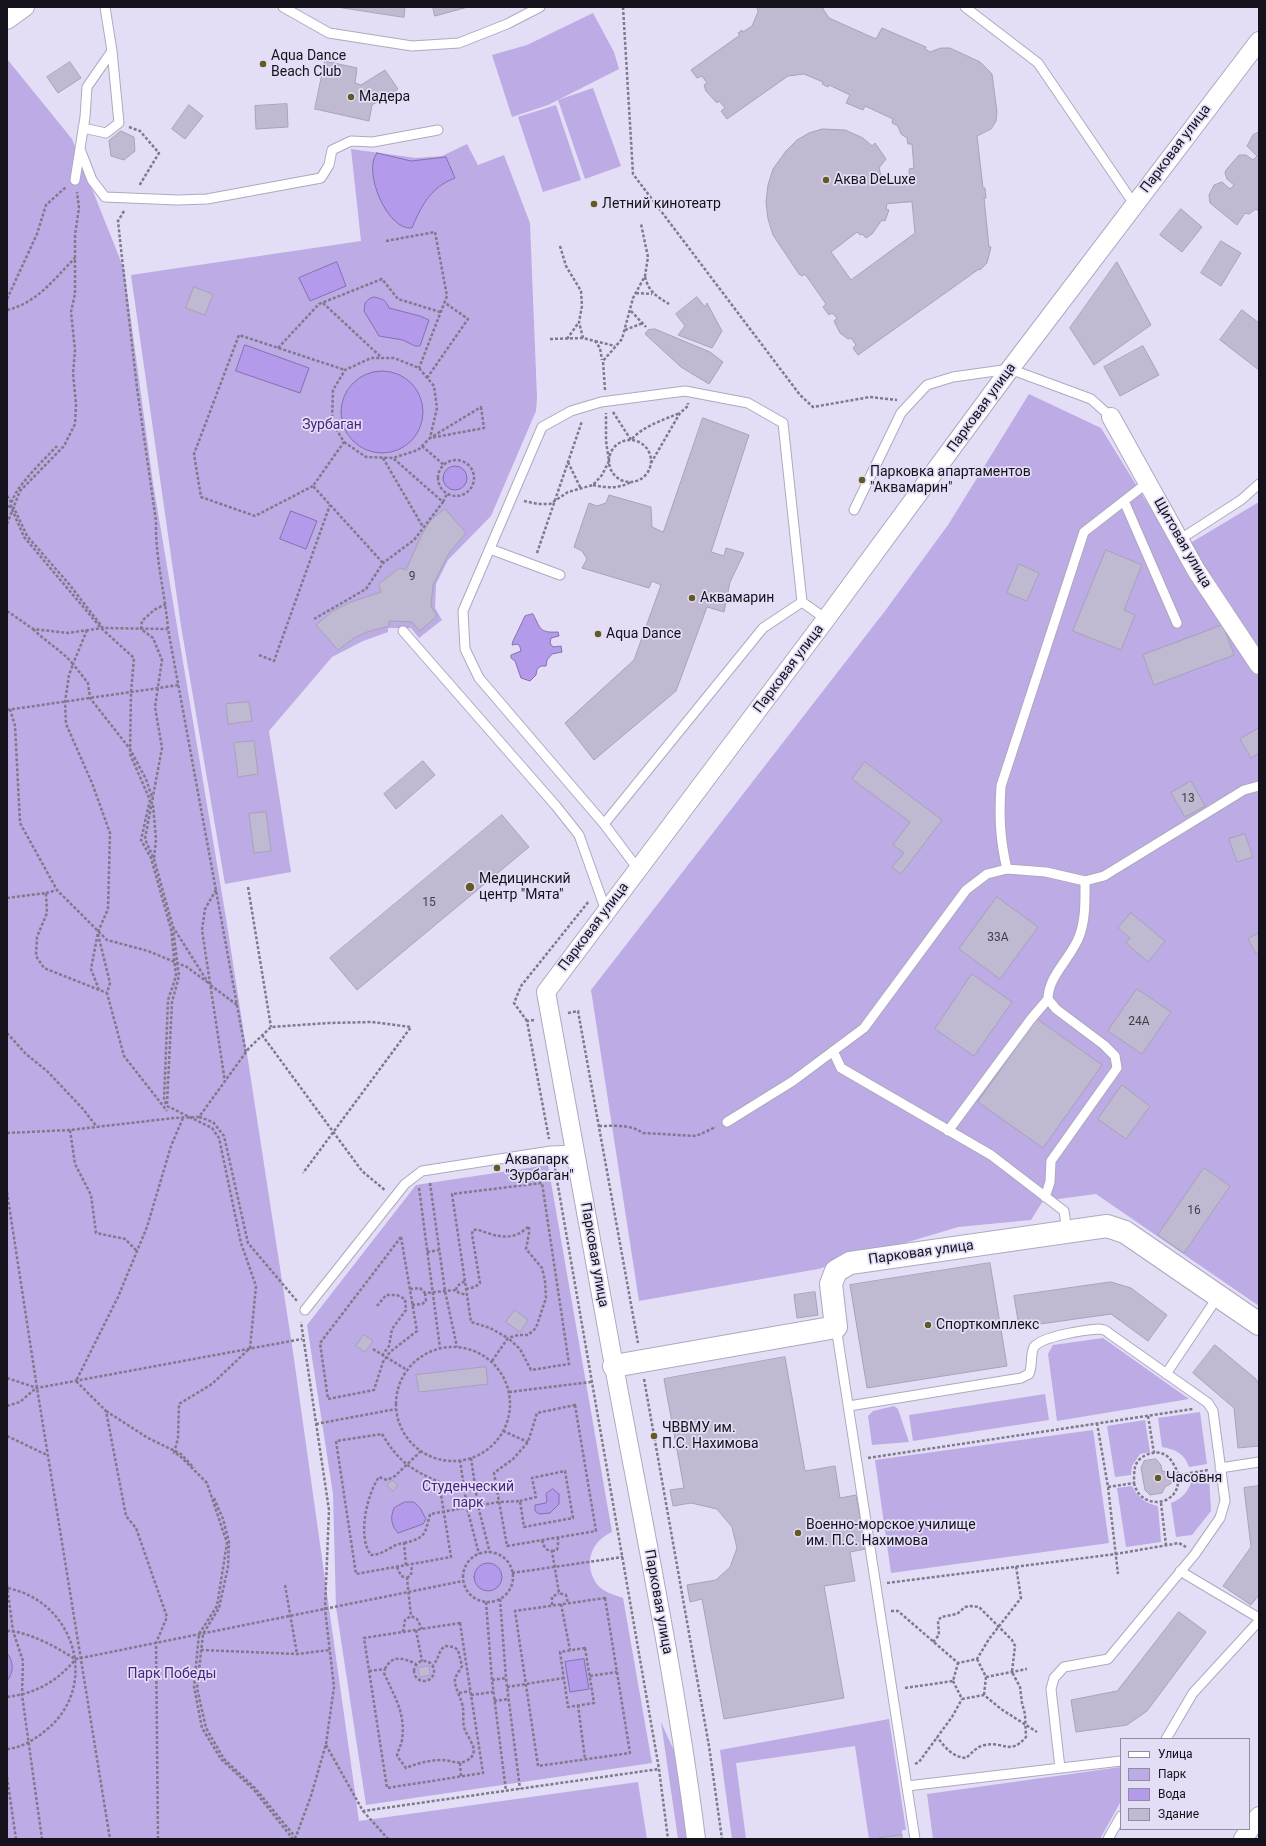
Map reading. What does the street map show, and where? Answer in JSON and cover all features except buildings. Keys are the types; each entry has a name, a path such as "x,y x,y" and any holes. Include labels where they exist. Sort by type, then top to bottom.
{"street":[{"path":"7,20 25,7"},
{"name":"Парковая улица","path":"696,1839 686,1766 651,1560 546,992 826,620 1010,368 1134,204 1257,49"},
{"name":"Щитовая улица","path":"1111,418 1196,570 1259,665"},
{"name":"Парковая улица","path":"836,1327 831,1284 836,1271 850,1263 1107,1226 1125,1232 1259,1324"},
{"path":"614,1366 836,1327"},
{"path":"1250,1829 1259,1816"},
{"path":"1243,1839 1249,1830"}],"lane":[{"path":"83,128 106,133 120,123 112,51 105,7"},
{"path":"283,7 329,33 412,46 459,43 508,24 540,7"},
{"path":"965,7 1038,63 1134,204"},
{"path":"75,180 83,128 87,87 112,51"},
{"path":"80,149 92,180 105,197 178,200 207,199 321,178 329,165 332,150 351,141 373,142 438,130"},
{"path":"854,510 901,413 927,385 953,377 1010,368 1091,400 1111,418"},
{"path":"638,869 604,824 479,678 465,649 463,611 542,427 571,411 586,406 685,391 748,403 783,423 802,602 826,620"},
{"path":"1007,869 1001,845 999,816 1000,786 1084,532 1147,484"},
{"path":"1179,540 1241,500 1259,484"},
{"path":"1124,501 1177,623"},
{"path":"490,549 560,575"},
{"path":"604,824 763,628 802,602"},
{"path":"403,631 556,806 579,835 606,911"},
{"path":"727,1122 793,1081 864,1028 966,890 987,874 1007,869 1046,872 1085,881 1104,876 1244,790 1259,786"},
{"path":"1045,1197 1050,1182 1051,1161 1117,1068 1115,1056 1104,1045 1056,1009 1048,999 1048,990 1051,984 1069,957 1080,936 1086,904 1085,881"},
{"path":"948,1131 1048,999"},
{"path":"834,1051 841,1068 991,1155 1064,1211 1067,1232"},
{"path":"305,1310 405,1184 422,1171 551,1150 576,1150"},
{"path":"1166,1374 1219,1296"},
{"path":"836,1327 915,1839"},
{"path":"849,1406 1020,1378 1029,1374 1032,1366 1033,1348 1040,1341 1050,1337 1099,1329 1110,1334 1208,1403 1213,1411 1225,1501 1224,1509 1195,1554 1108,1659 1064,1667 1054,1678 1051,1689 1060,1768"},
{"path":"1220,1468 1259,1462"},
{"path":"1167,1738 1193,1693 1259,1620 1180,1571"},
{"path":"907,1786 1120,1761"},
{"path":"1108,1839 1120,1818"}],"path":[{"path":"623,7 633,174 800,395 813,407 870,397 883,397 910,402"},
{"path":"120,123 140,131 159,153 118,222 137,388 156,521 155,541 166,604 168,629 246,1054"},
{"path":"7,299 37,234 46,205 75,180 79,208 75,235 75,294 70,312 75,350 73,374 76,404 75,424 64,446 20,492 7,524"},
{"path":"603,360 622,339 636,293 645,276 648,257 641,224"},
{"path":"386,241 435,232 447,296 418,368"},
{"path":"560,246 566,266 581,291 582,306 579,322 567,339"},
{"path":"7,310 21,306 38,296 75,258"},
{"path":"645,276 652,294"},
{"path":"278,348 322,303 382,279 398,298 440,312"},
{"path":"636,293 652,294 669,304"},
{"path":"427,378 468,319 444,302"},
{"path":"322,303 382,358"},
{"path":"630,311 646,327"},
{"path":"579,322 583,338"},
{"path":"625,330 643,323"},
{"path":"344,442 313,486 255,516 201,497 194,454 239,335 345,370"},
{"path":"550,339 583,338 616,346"},
{"path":"595,341 600,348 603,360 606,402 606,441 609,460 613,474 618,478 632,482"},
{"path":"430,438 437,408 434,386 418,368 394,358 371,358 345,370 333,390 332,422 344,442 366,457 393,458 418,450 430,438 481,407 484,428 430,438"},
{"path":"606,402 631,440"},
{"path":"533,565 586,406"},
{"path":"593,485 602,487 621,487 644,476 680,413 656,423 636,434 631,440"},
{"path":"512,497 538,504 550,504 568,492 593,485 602,475 609,460 610,454 618,444 631,440 638,441 644,445 648,450 651,464"},
{"path":"11,502 16,492 57,446"},
{"path":"422,446 444,465"},
{"path":"383,458 423,527"},
{"path":"393,458 443,502"},
{"path":"449,461 461,461 471,468 473,473 472,486 468,491 459,496 448,494 440,486 438,475 444,465 449,461"},
{"path":"568,462 581,489"},
{"path":"313,486 383,563"},
{"path":"314,619 366,588 383,563 414,540 448,494"},
{"path":"7,496 26,536 69,584 102,628 134,658 131,692 130,754 150,800 141,840 151,858 169,922 179,976 172,1002 167,1112"},
{"path":"259,655 274,661 330,505"},
{"path":"7,506 13,509"},
{"path":"166,604 154,610 142,621 142,628 153,638 162,660 155,707 162,748 145,839 154,858 173,927 176,964 176,976 168,1000 164,1100 167,1106 212,1128 220,1138 241,1243 256,1286 250,1348 212,1384 179,1404 178,1438 174,1450"},
{"path":"7,611 63,652 74,664 88,683 90,698 130,750 146,779 153,801 156,839 154,858"},
{"path":"33,629 68,633 102,628 168,629"},
{"path":"87,630 69,674 65,702 66,724 92,783 110,833 108,909 98,932 91,969 99,990"},
{"path":"179,685 9,710 15,726 20,823 57,890 107,940 148,951 176,964 187,967 237,1006"},
{"path":"248,887 271,1027"},
{"path":"598,889 521,986 514,1003 527,1021 551,1150 623,1557 659,1769 668,1839"},
{"path":"7,898 46,893 57,890"},
{"path":"216,890 204,909 202,930 225,1082"},
{"path":"46,893 46,913 37,937 36,956 44,968 106,993"},
{"path":"173,927 209,984"},
{"path":"98,932 110,983 106,993 124,1056 167,1112 174,1118"},
{"path":"568,1013 578,1011 709,1746 722,1839"},
{"path":"527,1021 542,1018"},
{"path":"199,1117 246,1054 271,1027 372,1022 411,1027 303,1172"},
{"path":"7,1033 26,1054 47,1071 84,1109 97,1127"},
{"path":"262,1035 362,1171 394,1198"},
{"path":"7,1133 70,1130 191,1117 199,1117 213,1122 224,1136 248,1243 305,1310 300,1322 302,1339 329,1510 325,1609 334,1687 326,1744 311,1796 296,1839"},
{"path":"76,1381 118,1297 147,1227 171,1146 183,1118"},
{"path":"599,1126 621,1125 636,1128 643,1133 696,1136 727,1122"},
{"path":"70,1130 75,1164 90,1195 96,1233 125,1239 137,1251"},
{"path":"429,1180 445,1291 457,1347"},
{"path":"418,1182 440,1348"},
{"path":"542,1183 569,1364 531,1370 520,1349 508,1338 490,1328 471,1322 466,1289 452,1194 542,1183"},
{"path":"7,1192 36,1388 110,1839"},
{"path":"466,1289 475,1287 480,1283 472,1234 473,1230 511,1238 522,1233 529,1226 526,1249 542,1268 545,1281 546,1298 536,1328 528,1335 518,1335 508,1338 492,1361"},
{"path":"401,1237 410,1289 417,1331 387,1356 383,1362 374,1390 328,1399 320,1343 401,1237"},
{"path":"427,1252 439,1250"},
{"path":"456,1290 458,1286 465,1281"},
{"path":"410,1289 420,1288 426,1293 456,1290 459,1293 467,1295"},
{"path":"412,1305 422,1304 426,1301 426,1293"},
{"path":"377,1306 386,1295 397,1295 405,1300 406,1310 392,1329 389,1346 383,1354"},
{"path":"7,1378 36,1388 302,1339"},
{"path":"457,1347 470,1349 481,1354 492,1361 500,1370 506,1381 509,1392 509,1412 504,1431 484,1452 471,1458 446,1460 433,1457 421,1451 411,1442 399,1421 396,1409 398,1389 407,1370 416,1360 427,1353 440,1348 457,1347"},
{"path":"374,1349 407,1370"},
{"path":"76,1381 106,1411 148,1438 181,1454 207,1483 223,1519 229,1542 228,1567 219,1608 203,1634 197,1688 206,1728 224,1759 255,1788 296,1839"},
{"path":"509,1392 591,1382"},
{"path":"7,1406 20,1402 36,1388"},
{"path":"857,1460 1193,1409 1208,1403"},
{"path":"575,1405 596,1531 507,1546 494,1473 513,1459 528,1442 537,1413 575,1405"},
{"path":"316,1424 396,1409"},
{"path":"106,1411 126,1516 136,1528 167,1617 156,1643 158,1839"},
{"path":"1148,1416 1154,1453"},
{"path":"1097,1423 1108,1487 1118,1574"},
{"path":"504,1431 528,1442"},
{"path":"382,1434 392,1451 407,1465 417,1472 439,1482 451,1557 356,1574 336,1441 382,1434"},
{"path":"7,1436 47,1455"},
{"path":"421,1451 395,1476 387,1480 379,1477 368,1497 364,1535 371,1555 376,1555 397,1544 422,1537 427,1532 430,1514 499,1502 520,1501 536,1497 532,1478 565,1471 573,1518 524,1528 520,1501"},
{"path":"1154,1453 1160,1453 1167,1456 1178,1476 1177,1488 1172,1496 1161,1503 1148,1501 1139,1494 1134,1483 1135,1466 1144,1455 1154,1453"},
{"path":"471,1458 478,1506 490,1553"},
{"path":"460,1460 467,1508 479,1554"},
{"path":"1178,1476 1220,1468"},
{"path":"207,1483 227,1543 217,1606 199,1634 194,1687 202,1728 221,1760 254,1790 292,1838 290,1839"},
{"path":"1108,1487 1134,1483"},
{"path":"1161,1503 1166,1545"},
{"path":"552,1552 557,1550 558,1537"},
{"path":"542,1540 547,1550 552,1552"},
{"path":"404,1543 406,1565"},
{"path":"876,1584 1116,1554 1179,1543 1195,1554"},
{"path":"552,1552 559,1593"},
{"path":"490,1553 500,1555 506,1560 512,1573 510,1588 500,1599 486,1602 478,1600 471,1595 466,1589 463,1581 465,1567 469,1561 479,1554 490,1553"},
{"path":"512,1573 623,1557"},
{"path":"411,1616 407,1578 411,1575 412,1564"},
{"path":"958,1663 977,1659 1021,1598 1016,1566"},
{"path":"397,1567 401,1576 407,1578"},
{"path":"7,1697 22,1695 43,1687 63,1674 76,1659 463,1581"},
{"path":"285,1585 297,1654"},
{"path":"7,1749 14,1748 28,1742 36,1739 54,1725 67,1706 75,1684 76,1659 70,1638 59,1618 41,1601 20,1590 7,1587 13,1631 23,1661 22,1695 28,1742 42,1839"},
{"path":"552,1605 552,1597 559,1593 566,1595 568,1603"},
{"path":"605,1598 630,1753 538,1766 515,1611 561,1604 605,1598"},
{"path":"500,1599 506,1678 520,1789"},
{"path":"486,1602 493,1692 506,1791"},
{"path":"561,1604 570,1650"},
{"path":"934,1642 939,1635 938,1621 941,1617 947,1614 957,1614 965,1607 971,1606 979,1607 998,1628 1012,1640 1014,1646 1012,1672 1020,1687 1025,1714 1024,1724 1026,1737 1019,1745 1011,1748 984,1745 966,1758 958,1758 947,1749 937,1737"},
{"path":"880,1612 898,1611 958,1663"},
{"path":"411,1616 417,1619 422,1629"},
{"path":"403,1632 405,1620 411,1616"},
{"path":"460,1623 483,1773 387,1788 364,1638 416,1630 460,1623"},
{"path":"416,1630 422,1661"},
{"path":"7,1631 13,1631 56,1648 76,1659"},
{"path":"416,1664 404,1658 397,1658 392,1660 385,1669 384,1673 400,1708 402,1719 402,1741 397,1756 406,1768 432,1761 444,1760 460,1763 472,1756 474,1749 472,1741 464,1730 463,1709 456,1678 462,1666 458,1650 445,1646 441,1649 433,1666"},
{"path":"585,1648 590,1676 594,1703 568,1707 560,1652 585,1648"},
{"path":"202,1650 297,1654 330,1650"},
{"path":"977,1659 986,1677 984,1695"},
{"path":"422,1661 428,1661 433,1666 434,1672 431,1678 423,1680 415,1674 416,1664 422,1661"},
{"path":"958,1663 954,1681 962,1699"},
{"path":"369,1671 385,1669"},
{"path":"986,1677 1027,1669"},
{"path":"590,1676 617,1672"},
{"path":"492,1680 506,1678"},
{"path":"507,1687 564,1678"},
{"path":"892,1690 954,1681"},
{"path":"459,1693 493,1692"},
{"path":"904,1769 919,1762 962,1699 984,1695 1037,1732"},
{"path":"494,1701 509,1699"},
{"path":"578,1705 585,1759"},
{"path":"326,1744 363,1811 388,1839"},
{"path":"460,1763 461,1777"},
{"path":"363,1811 659,1769"},
{"path":"7,1777 16,1839"}],"green space":[{"path":"593,13 614,52 619,69 548,105 512,117 492,55 527,45"},
{"name":"Парк Победы","path":"7,59 72,139 124,269 153,483 226,918 293,1352 359,1821 638,1782 647,1839 7,1839"},
{"path":"593,88 621,166 585,179 558,100"},
{"path":"556,105 581,180 543,192 518,117"},
{"name":"Зурбаган","path":"467,144 478,165 504,155 530,223 537,398 536,411 491,516 448,560 436,584 435,608 442,620 419,638 411,628 388,628 388,632 363,641 332,657 269,731 291,872 225,884 181,626 131,275 361,241 351,149 416,158 442,156"},
{"path":"1029,394 1101,428 1177,551 1259,502 1259,1306 1096,1194 1043,1201 1031,1220 958,1227 818,1269 639,1301 591,990 885,611 948,525"},
{"name":"Студенческий парк","path":"548,1165 612,1532 599,1541 595,1547 590,1560 590,1567 592,1575 598,1586 623,1598 652,1763 366,1805 336,1607 333,1494 307,1325 416,1185"},
{"path":"1103,1338 1189,1399 1057,1421 1048,1354 1053,1345"},
{"path":"1045,1394 1049,1420 913,1441 909,1415"},
{"path":"894,1406 898,1409 909,1442 872,1445 868,1416 873,1411"},
{"path":"1200,1412 1207,1464 1189,1467 1182,1455 1171,1449 1162,1447 1158,1418"},
{"path":"1145,1420 1150,1452 1140,1454 1132,1466 1131,1475 1115,1477 1107,1426"},
{"path":"1093,1430 1109,1543 891,1573 875,1460"},
{"path":"1209,1476 1211,1511 1192,1535 1176,1537 1171,1503 1185,1494 1193,1478"},
{"path":"1132,1486 1142,1499 1158,1506 1161,1542 1126,1547 1117,1488"},
{"path":"889,1719 906,1830 902,1830 902,1839 869,1839 855,1746 736,1763 746,1839 732,1839 720,1750"},
{"path":"661,1722 675,1753 687,1839 678,1839"},
{"path":"1120,1767 1120,1803 1100,1839 933,1839 927,1794"}],"water":[{"path":"377,153 411,161 446,157 455,178 433,192 423,205 412,228 403,226 394,220 386,210 380,198 375,185 373,172 373,161"},
{"path":"337,262 346,286 310,301 299,278"},
{"path":"374,297 384,300 389,308 420,316 429,320 420,346 415,346 403,340 379,336 364,311 365,303"},
{"path":"245,345 309,368 300,393 236,371"},
{"path":"382,371 398,374 411,383 420,396 423,412 420,428 411,441 398,450 382,453 366,450 353,441 344,428 341,412 344,396 353,383 366,374"},
{"path":"455,466 460,467 466,473 466,483 460,489 455,490 450,489 444,483 443,478 444,473 450,467"},
{"path":"291,511 317,521 306,549 280,539"},
{"path":"533,614 541,629 547,632 558,632 559,636 551,638 550,643 553,647 561,646 562,652 552,654 547,660 546,666 541,666 537,669 536,675 530,681 521,678 515,661 511,658 511,655 521,651 518,644 512,645 513,641 525,616"},
{"path":"553,1489 559,1494 559,1504 550,1513 539,1514 535,1511 535,1505 546,1503 546,1494"},
{"path":"405,1502 414,1502 420,1508 426,1519 423,1524 398,1533 392,1521 392,1515 394,1508"},
{"path":"488,1563 498,1567 502,1577 498,1587 488,1591 478,1587 474,1577 478,1567"},
{"path":"7,1653 12,1663 12,1671 7,1681"},
{"path":"584,1659 589,1689 570,1692 565,1662"}],"place":[{"name":"Aqua Dance Beach Club","path":"263,64"},
{"name":"Мадера","path":"351,97"},
{"name":"Аква DeLuxe","path":"826,180"},
{"name":"Летний кинотеатр","path":"594,204"},
{"name":"Парковка апартаментов \"Аквамарин\"","path":"862,480"},
{"name":"Аквамарин","path":"692,598"},
{"name":"Aqua Dance","path":"598,634"},
{"name":"Медицинский центр \"Мята\"","path":"470,887"},
{"name":"Аквапарк \"Зурбаган\"","path":"497,1168"},
{"name":"Спорткомплекс","path":"928,1325"},
{"name":"ЧВВМУ им. П.С. Нахимова","path":"654,1436"},
{"name":"Часовня","path":"1158,1478"},
{"name":"Военно-морское училище им. П.С. Нахимова","path":"798,1533"}]}
